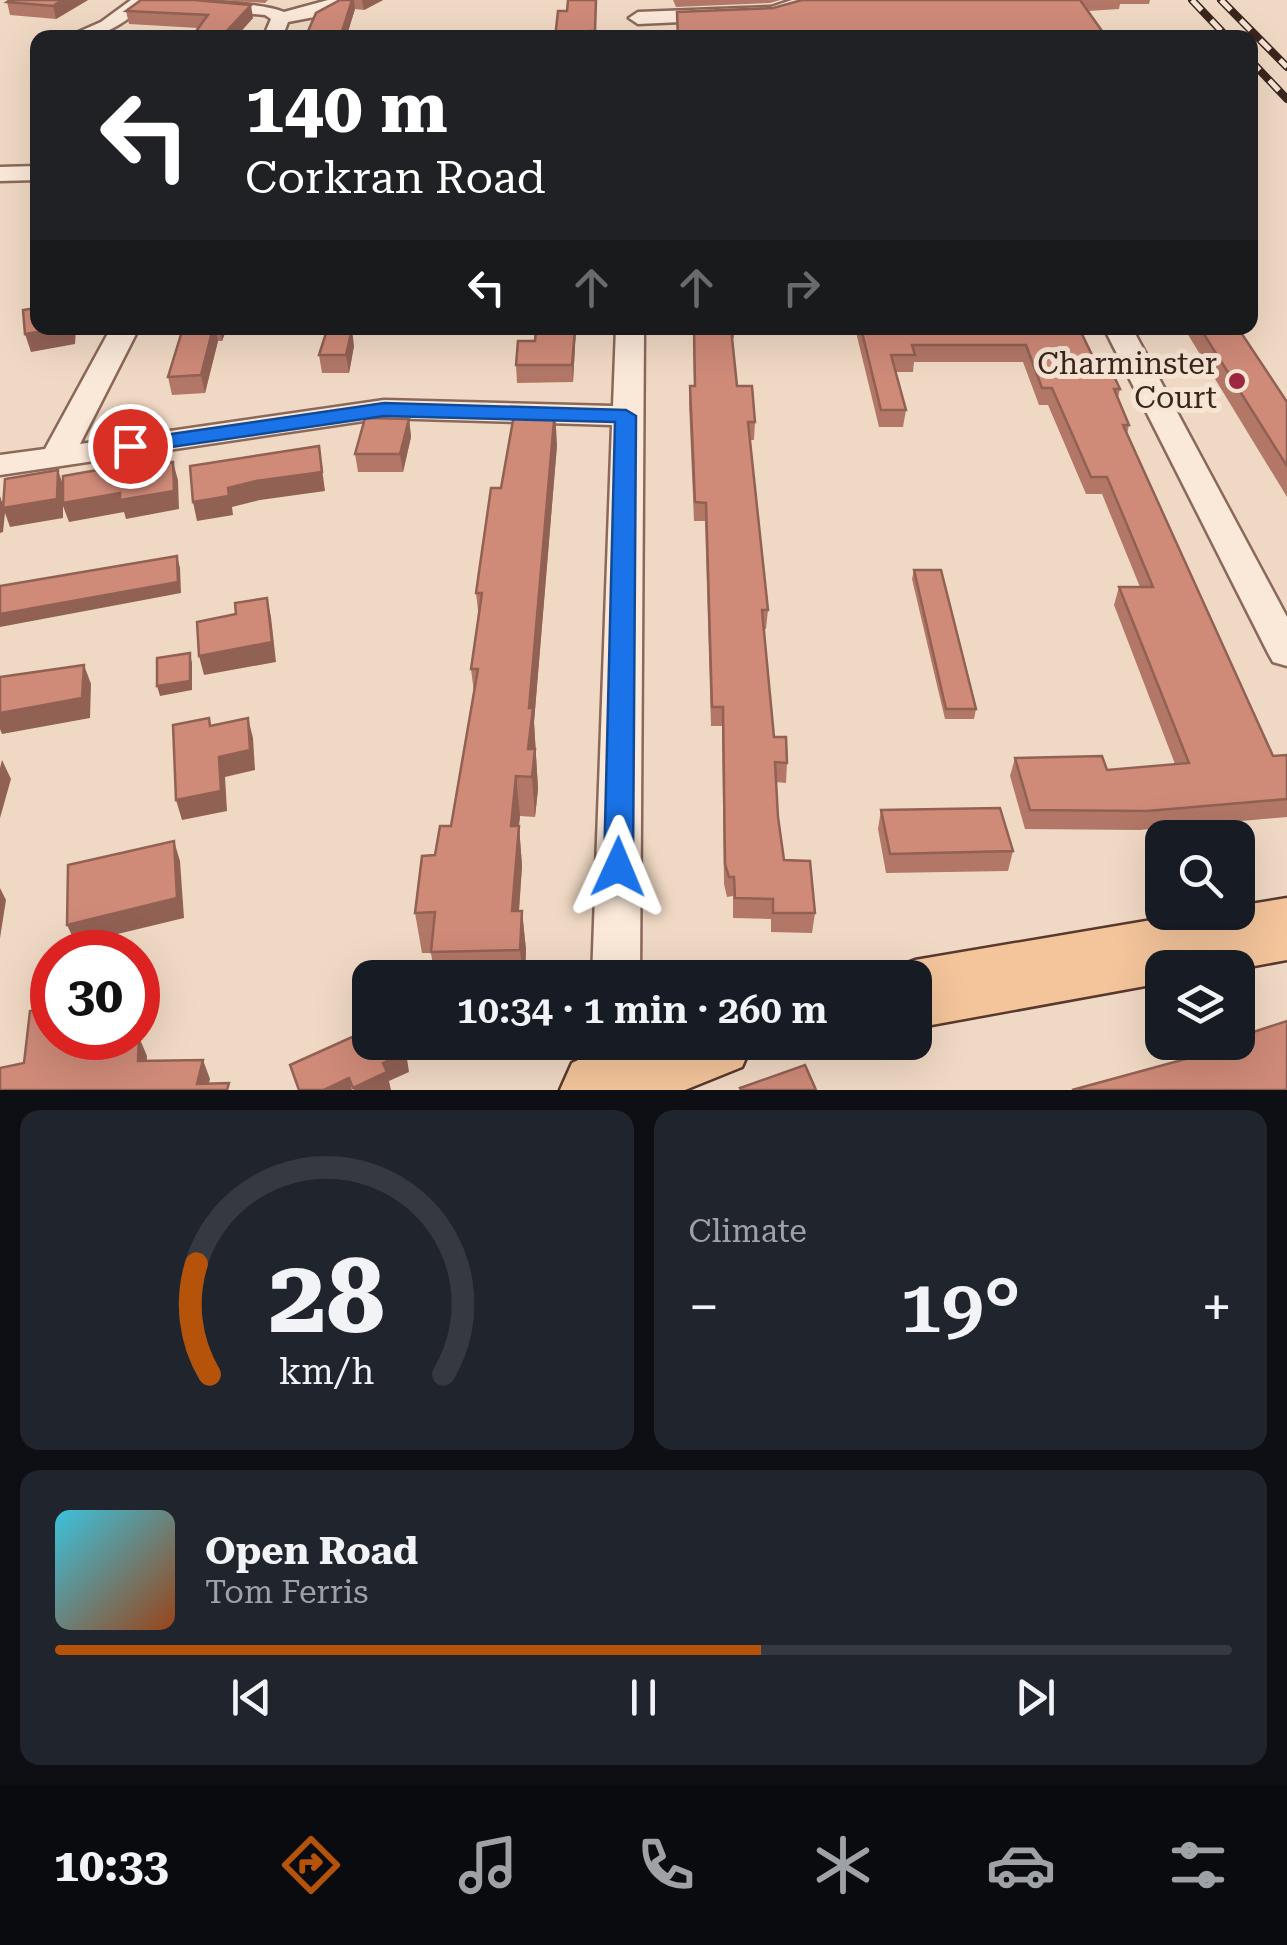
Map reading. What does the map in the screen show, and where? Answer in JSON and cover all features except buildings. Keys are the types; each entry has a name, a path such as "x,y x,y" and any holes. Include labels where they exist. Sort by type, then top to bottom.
{"main road":[{"path":"932,991 1287,929"},
{"path":"618,1069 650,1060"}],"street":[{"path":"98,30 144,0 259,8 281,18 319,11 343,0"},
{"path":"637,19 768,13 811,0"},
{"path":"276,30 281,18"},
{"path":"0,174 30,173"},
{"path":"57,457 121,335"},
{"path":"616,960 630,335"},
{"path":"1122,335 1287,653"},
{"path":"0,465 384,410 626,416"}],"railway":[{"path":"1192,0 1220,30"},
{"path":"1221,0 1251,30"},
{"path":"1258,38 1287,67"},
{"path":"1258,68 1287,99"}],"place":[{"name":"Charminster Court","path":"1237,381"}],"route":[{"path":"130,446 384,410 626,416 618,867"}]}
